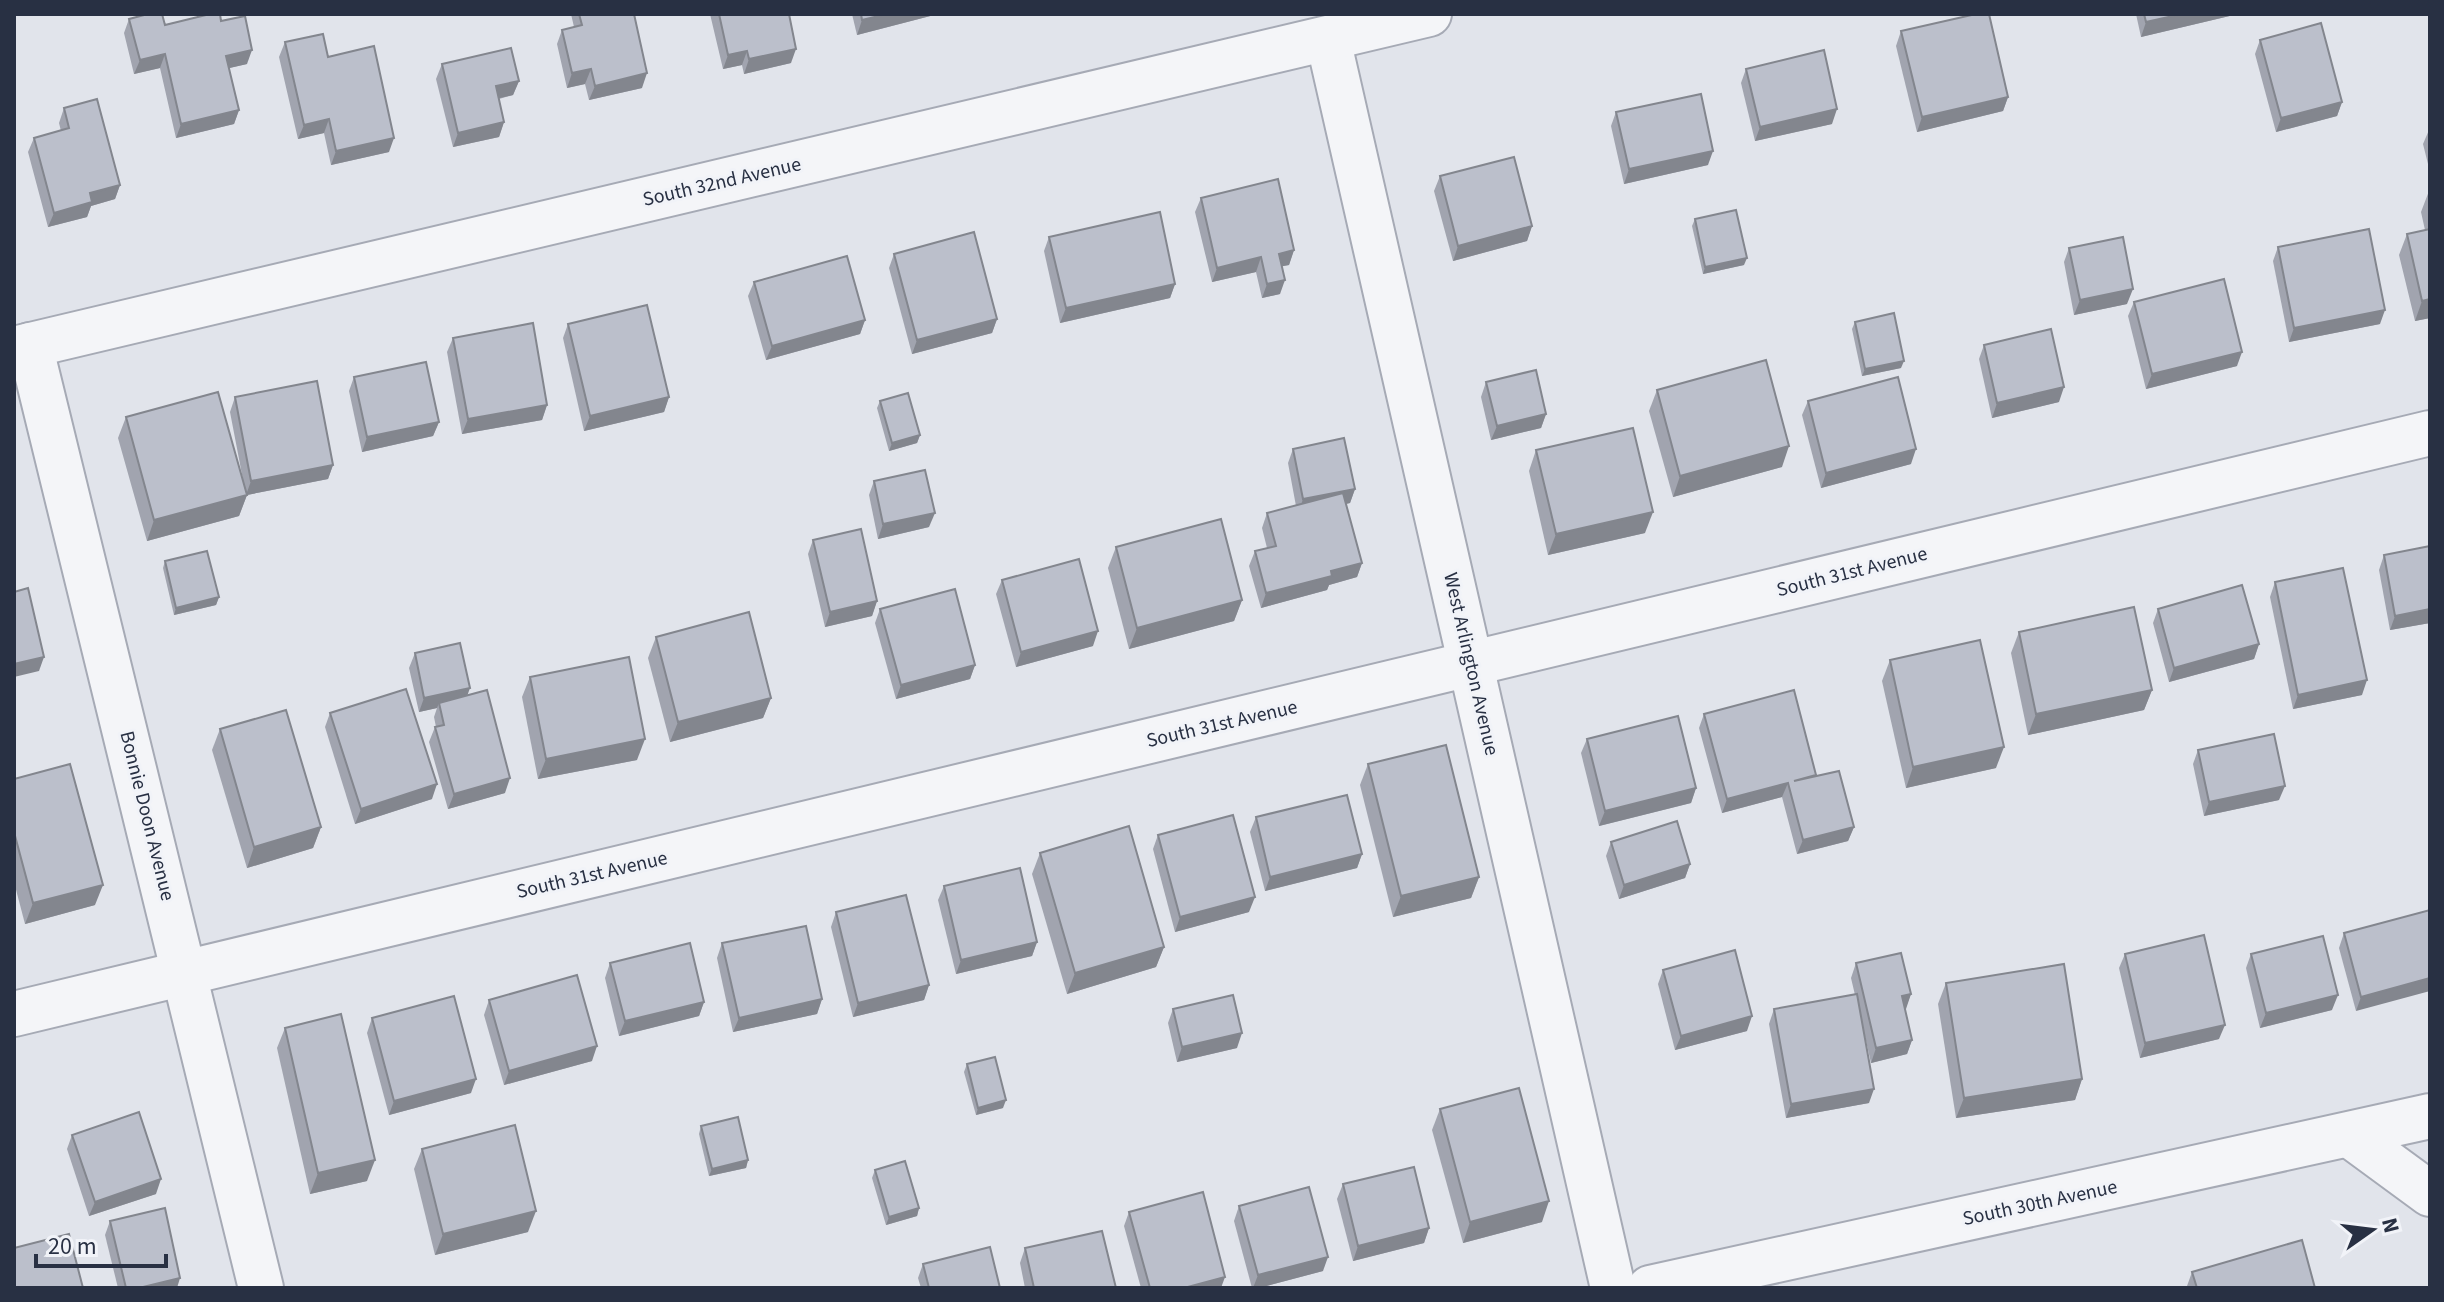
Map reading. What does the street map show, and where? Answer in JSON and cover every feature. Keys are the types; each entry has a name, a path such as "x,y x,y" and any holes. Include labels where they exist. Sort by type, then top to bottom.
{"street":[{"name":"South 32nd Avenue","path":"22,347 1429,14"},
{"name":"West Arlington Avenue","path":"1328,39 1613,1288"},
{"name":"Bonnie Doon Avenue","path":"22,347 185,972 261,1288"},
{"name":"South 31st Avenue","path":"14,1014 2430,433"},
{"name":"South 30th Avenue","path":"1650,1288 2351,1136 2430,1116"},
{"path":"2351,1136 2430,1194"}],"building":[{"path":"162,14 165,25 210,14 220,14 221,21 245,16 252,50 226,56 239,110 181,124 165,54 140,60 129,19"},
{"path":"579,14 634,14 647,73 595,86 591,69 572,73 562,30 582,25"},
{"path":"719,14 789,14 796,49 749,59 747,51 728,55"},
{"path":"861,14 887,14 862,20"},
{"path":"1976,14 1989,14 2008,97 1922,117 1901,31"},
{"path":"2144,14 2182,14 2146,22"},
{"path":"2321,23 2342,102 2281,118 2260,40"},
{"path":"323,34 328,57 374,46 394,138 336,151 329,119 304,125 285,42"},
{"path":"511,48 519,81 496,86 504,122 458,133 442,64"},
{"path":"1824,50 1837,109 1760,127 1746,69"},
{"path":"1701,94 1713,151 1629,169 1616,112"},
{"path":"97,99 120,185 90,193 92,202 54,213 34,138 69,128 64,108"},
{"path":"1514,157 1532,226 1458,246 1440,176"},
{"path":"1278,179 1294,250 1279,254 1285,280 1267,284 1261,257 1217,268 1201,198"},
{"path":"1736,210 1747,258 1705,267 1695,219"},
{"path":"1160,212 1175,284 1066,308 1049,237"},
{"path":"2369,229 2385,310 2294,328 2278,247"},
{"path":"2430,229 2430,299 2422,301 2407,234"},
{"path":"974,232 997,319 917,340 894,254"},
{"path":"2123,237 2133,289 2080,300 2069,248"},
{"path":"847,256 865,320 772,346 754,282"},
{"path":"2224,279 2242,352 2152,374 2134,302"},
{"path":"647,305 669,397 590,416 568,324"},
{"path":"1894,313 1904,361 1865,369 1855,322"},
{"path":"533,323 547,405 468,419 453,338"},
{"path":"2051,329 2064,387 1997,403 1984,345"},
{"path":"1766,360 1789,446 1680,476 1657,390"},
{"path":"426,362 439,422 367,437 354,377"},
{"path":"1536,370 1546,414 1497,426 1486,382"},
{"path":"1898,377 1916,449 1826,473 1808,401"},
{"path":"317,381 333,465 251,481 235,397"},
{"path":"218,392 247,495 154,520 126,417"},
{"path":"908,393 920,435 892,443 880,401"},
{"path":"1633,428 1653,512 1556,534 1536,450"},
{"path":"1344,438 1355,489 1303,499 1293,449"},
{"path":"925,470 935,513 883,524 874,481"},
{"path":"1343,493 1362,563 1331,571 1332,576 1266,593 1255,551 1276,546 1267,513"},
{"path":"1221,519 1242,600 1137,628 1116,547"},
{"path":"861,529 877,601 830,612 813,540"},
{"path":"2430,546 2430,609 2395,616 2384,555"},
{"path":"207,551 219,597 176,608 165,561"},
{"path":"1079,559 1098,631 1021,652 1002,580"},
{"path":"2343,568 2367,680 2298,695 2275,582"},
{"path":"2242,585 2259,644 2174,668 2158,609"},
{"path":"28,588 44,657 14,664 14,592"},
{"path":"955,589 975,665 901,685 880,609"},
{"path":"2134,607 2152,690 2036,714 2019,632"},
{"path":"749,612 771,698 678,722 656,637"},
{"path":"1980,640 2004,747 1913,767 1890,660"},
{"path":"460,643 470,688 424,698 415,653"},
{"path":"629,657 645,739 546,759 530,677"},
{"path":"406,689 437,784 361,809 330,713"},
{"path":"487,690 510,778 454,794 435,727 444,725 439,703"},
{"path":"1794,690 1816,775 1794,781 1839,771 1854,827 1803,840 1788,783 1727,799 1704,714"},
{"path":"286,710 321,827 254,847 220,729"},
{"path":"1678,716 1696,788 1605,811 1587,739"},
{"path":"2274,734 2285,786 2209,802 2198,750"},
{"path":"1446,745 1479,877 1401,896 1368,764"},
{"path":"70,764 103,885 33,903 14,832 14,779"},
{"path":"1347,795 1362,854 1270,877 1256,817"},
{"path":"1233,815 1255,897 1180,917 1158,835"},
{"path":"1677,821 1690,864 1624,885 1611,842"},
{"path":"1129,826 1164,947 1075,973 1040,853"},
{"path":"1020,868 1037,942 961,960 944,886"},
{"path":"906,895 929,985 858,1003 836,912"},
{"path":"2430,910 2430,978 2361,997 2344,933"},
{"path":"806,926 822,999 739,1018 722,943"},
{"path":"2204,935 2225,1025 2145,1043 2125,954"},
{"path":"2323,936 2338,995 2266,1013 2251,954"},
{"path":"690,943 704,1002 625,1021 610,963"},
{"path":"1735,950 1752,1016 1681,1036 1663,970"},
{"path":"1901,953 1911,994 1902,996 1912,1040 1876,1048 1856,963"},
{"path":"2064,964 2082,1079 1964,1098 1946,983"},
{"path":"577,975 597,1046 509,1071 489,1000"},
{"path":"1857,994 1874,1089 1791,1104 1774,1009"},
{"path":"1233,995 1242,1033 1182,1047 1173,1009"},
{"path":"454,996 476,1079 394,1101 372,1018"},
{"path":"341,1014 375,1160 318,1173 285,1028"},
{"path":"995,1057 1006,1100 978,1108 967,1064"},
{"path":"1519,1088 1549,1201 1470,1222 1440,1109"},
{"path":"139,1112 161,1179 95,1202 72,1135"},
{"path":"738,1117 748,1160 712,1169 701,1126"},
{"path":"515,1125 536,1211 443,1234 422,1149"},
{"path":"905,1161 919,1208 889,1217 875,1170"},
{"path":"1414,1167 1429,1228 1358,1246 1343,1184"},
{"path":"1309,1187 1328,1257 1258,1275 1239,1206"},
{"path":"1203,1192 1225,1277 1184,1288 1150,1288 1129,1212"},
{"path":"165,1208 180,1278 126,1288 110,1221"},
{"path":"1102,1231 1116,1288 1034,1288 1025,1248"},
{"path":"69,1234 83,1288 14,1288 14,1248"},
{"path":"2302,1240 2315,1288 2197,1288 2192,1272"},
{"path":"990,1247 1000,1288 929,1288 923,1264"}]}
